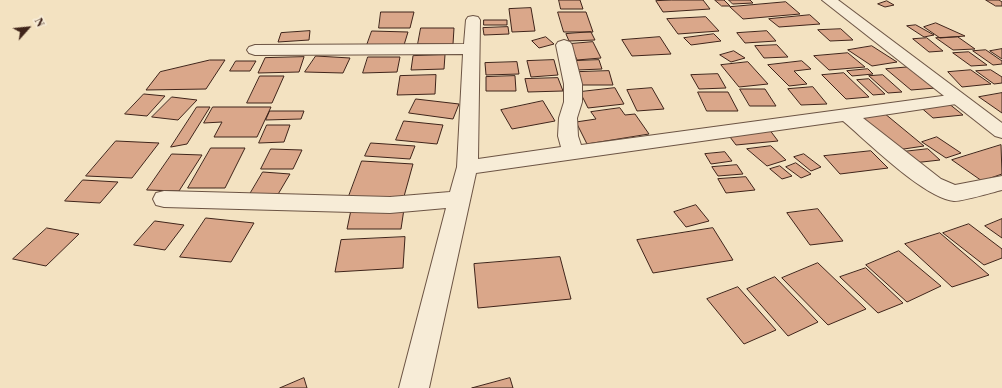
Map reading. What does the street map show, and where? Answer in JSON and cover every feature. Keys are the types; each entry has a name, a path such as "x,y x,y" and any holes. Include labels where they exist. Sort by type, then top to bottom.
{"street":[{"path":"829,0 1002,132"},
{"path":"414,388 467,167 473,20"},
{"path":"564,45 573,84 573,102 568,118 568,136 573,152"},
{"path":"255,50 472,48"},
{"path":"467,167 957,99"},
{"path":"847,114 908,166 933,184 947,191 955,193 1002,183"},
{"path":"164,199 390,205 459,199"}],"building":[{"path":"559,0 580,0 583,9 561,9"},
{"path":"703,0 710,9 663,12 656,1"},
{"path":"715,0 724,0 730,6 722,6"},
{"path":"729,0 750,0 753,3 733,4"},
{"path":"986,0 999,0 1002,2 1002,6 996,6"},
{"path":"887,1 894,5 885,7 878,4"},
{"path":"786,2 800,14 743,19 730,7"},
{"path":"531,8 535,31 512,32 509,9"},
{"path":"381,12 414,12 410,28 379,28"},
{"path":"558,12 586,12 593,32 564,32"},
{"path":"810,15 820,24 779,27 769,19"},
{"path":"706,17 719,31 678,34 667,19"},
{"path":"484,20 507,20 507,25 484,25"},
{"path":"936,23 965,36 940,38 924,27"},
{"path":"916,25 934,35 924,37 907,26"},
{"path":"508,27 509,34 484,35 483,28"},
{"path":"421,28 454,28 453,44 418,44"},
{"path":"841,29 853,40 830,41 818,30"},
{"path":"310,31 309,40 278,42 281,33"},
{"path":"372,31 408,32 404,45 367,45"},
{"path":"767,31 776,41 745,43 737,33"},
{"path":"591,32 595,40 569,41 566,34"},
{"path":"714,34 721,41 691,45 684,38"},
{"path":"546,37 554,44 539,48 532,41"},
{"path":"660,37 671,54 632,56 622,40"},
{"path":"958,37 975,49 953,50 936,38"},
{"path":"927,38 943,51 929,52 913,39"},
{"path":"593,42 601,58 577,60 570,44"},
{"path":"777,45 788,57 764,58 755,46"},
{"path":"872,46 897,62 872,66 848,50"},
{"path":"1002,49 1002,59 990,51"},
{"path":"986,50 1002,61 1002,64 993,65 973,51"},
{"path":"734,51 745,58 731,62 720,55"},
{"path":"969,52 987,65 971,66 953,53"},
{"path":"848,53 865,67 829,70 814,56"},
{"path":"445,55 444,69 411,70 413,56"},
{"path":"316,56 350,58 343,73 305,72"},
{"path":"304,57 299,72 258,73 265,58"},
{"path":"368,57 400,57 397,72 363,73"},
{"path":"210,60 225,60 206,89 146,90 160,72"},
{"path":"554,60 558,75 531,77 527,61"},
{"path":"599,60 602,69 577,70 574,61"},
{"path":"236,61 256,61 250,71 230,71"},
{"path":"802,61 811,69 794,71 807,84 789,86 768,65"},
{"path":"517,62 519,74 486,75 485,63"},
{"path":"748,62 768,84 739,87 721,65"},
{"path":"910,67 936,88 911,90 886,69"},
{"path":"868,69 873,74 852,76 847,71"},
{"path":"971,70 991,84 962,87 948,72"},
{"path":"991,70 1002,77 1002,83 994,84 976,71"},
{"path":"609,71 613,85 582,85 579,72"},
{"path":"844,73 869,97 846,99 822,75"},
{"path":"718,74 726,88 699,89 691,75"},
{"path":"436,75 435,94 397,95 400,76"},
{"path":"883,75 902,92 888,93 869,76"},
{"path":"260,76 284,76 272,103 247,103"},
{"path":"515,76 516,91 486,91 486,77"},
{"path":"558,78 563,91 528,92 525,79"},
{"path":"869,79 885,94 873,95 857,80"},
{"path":"813,87 827,104 801,105 788,89"},
{"path":"615,88 624,104 588,108 580,92"},
{"path":"652,88 664,109 637,111 627,90"},
{"path":"740,89 765,89 776,106 750,106"},
{"path":"698,92 728,92 738,111 707,111"},
{"path":"1002,93 1002,113 979,97"},
{"path":"144,94 165,96 147,116 125,114"},
{"path":"172,97 197,100 178,120 152,117"},
{"path":"416,99 459,104 453,119 409,113"},
{"path":"543,101 555,121 512,129 501,110"},
{"path":"948,103 963,115 933,118 918,105"},
{"path":"197,107 210,107 187,144 171,147"},
{"path":"213,107 271,107 257,137 214,137 222,122 204,123"},
{"path":"620,108 625,115 635,114 649,134 587,144 576,122 596,119 591,112"},
{"path":"270,111 304,111 301,119 266,120"},
{"path":"884,113 924,146 897,150 859,116"},
{"path":"404,121 443,125 437,144 396,140"},
{"path":"267,125 290,125 284,142 259,143"},
{"path":"769,129 778,141 736,145 727,133"},
{"path":"937,137 961,153 946,158 922,142"},
{"path":"116,141 159,143 132,178 86,176"},
{"path":"371,143 415,146 410,159 365,156"},
{"path":"1001,145 1002,174 982,181 952,160"},
{"path":"771,146 786,160 767,166 747,149"},
{"path":"211,148 245,148 225,188 188,188"},
{"path":"271,149 302,150 293,169 261,169"},
{"path":"928,149 940,160 913,163 901,152"},
{"path":"871,151 888,168 840,174 824,156"},
{"path":"725,152 732,161 711,164 705,154"},
{"path":"172,154 202,155 179,191 147,190"},
{"path":"804,154 821,167 811,171 794,157"},
{"path":"362,161 413,164 403,200 349,196"},
{"path":"796,163 811,174 801,178 786,167"},
{"path":"737,165 743,174 718,176 712,167"},
{"path":"780,166 792,176 782,179 770,169"},
{"path":"263,172 290,174 277,196 250,194"},
{"path":"746,177 755,190 726,193 718,179"},
{"path":"83,180 118,182 100,203 65,201"},
{"path":"696,205 709,221 686,227 674,212"},
{"path":"404,209 401,229 347,229 351,210"},
{"path":"818,209 843,241 810,245 787,213"},
{"path":"206,218 254,223 231,262 180,257"},
{"path":"1002,219 1002,238 985,226"},
{"path":"155,221 184,225 165,250 134,245"},
{"path":"969,224 1002,249 1002,258 984,265 943,233"},
{"path":"47,228 79,234 46,266 13,259"},
{"path":"713,228 733,260 653,273 637,240"},
{"path":"940,233 989,275 952,287 905,244"},
{"path":"405,237 403,268 335,272 341,240"},
{"path":"899,251 941,286 907,302 866,265"},
{"path":"560,257 571,299 478,308 474,264"},
{"path":"818,263 866,309 828,325 782,278"},
{"path":"866,268 903,303 878,313 840,277"},
{"path":"775,277 818,322 788,336 747,289"},
{"path":"738,287 776,330 744,344 707,299"},
{"path":"304,378 307,388 280,388"},
{"path":"510,378 513,388 472,388"}]}
